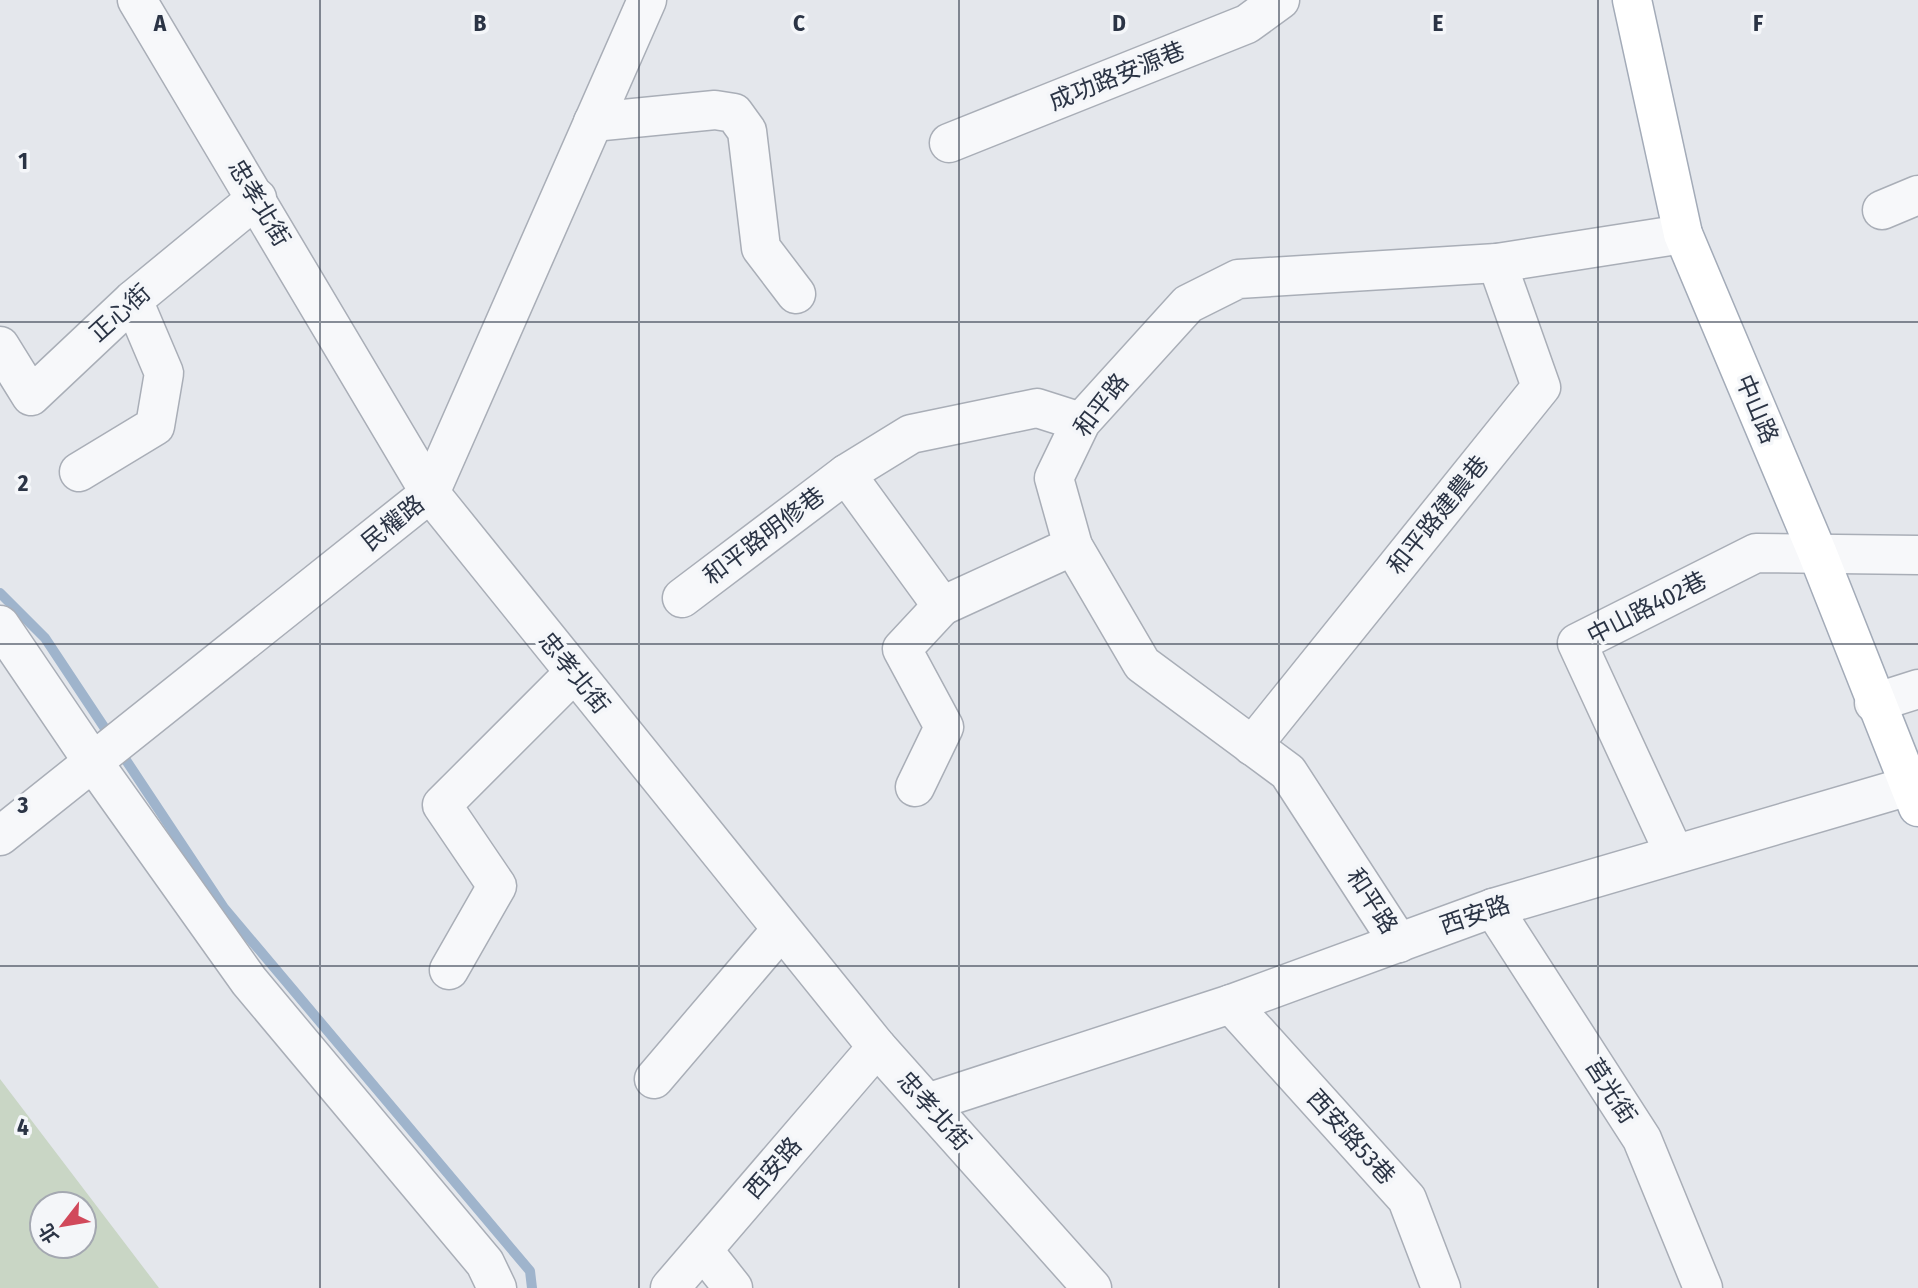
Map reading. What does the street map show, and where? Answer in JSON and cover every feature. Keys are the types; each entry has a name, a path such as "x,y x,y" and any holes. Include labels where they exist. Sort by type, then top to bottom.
{"main road":[{"name":"中山路","path":"1632,0 1683,234 1817,552 1874,704 1914,797"}],"street":[{"name":"忠孝北街","path":"137,0 430,493 877,1047 1092,1288"},
{"name":"民權路","path":"0,836 430,493 647,0"},
{"name":"成功路安源巷","path":"949,143 1247,24 1280,0"},
{"path":"593,122 715,110 734,113 747,131 761,248 796,294"},
{"path":"1882,210 1918,195"},
{"name":"正心街","path":"0,346 32,396 133,300 257,198"},
{"name":"和平路","path":"1399,943 1288,772 1142,664 1073,546 1054,478 1080,422 1188,304 1238,279 1497,263 1683,234"},
{"name":"和平路建農巷","path":"1252,746 1541,387 1497,263"},
{"path":"79,472 155,426 164,373 133,300"},
{"name":"和平路明修巷","path":"682,598 846,474 911,434 1037,408 1080,422"},
{"name":"和平路明修巷","path":"846,474 942,606"},
{"path":"915,787 944,727 902,649 942,606 1073,546"},
{"path":"1817,552 1918,555"},
{"name":"中山路402巷","path":"1674,853 1577,643 1755,553 1817,552"},
{"path":"0,625 93,762 250,981 485,1262 497,1288"},
{"path":"449,970 497,886 442,805 574,673"},
{"path":"1874,704 1918,689"},
{"name":"西安路","path":"927,1103 1231,1004 1493,908 1674,853 1914,797"},
{"name":"莒光街","path":"1493,908 1642,1139 1703,1288"},
{"path":"654,1079 781,930"},
{"name":"西安路53巷","path":"1231,1004 1407,1199 1441,1288"},
{"name":"西安路","path":"670,1288 877,1047"},
{"path":"703,1250 733,1288"}],"green space":[{"path":"0,1079 84,1190 28,1190 28,1260 98,1260 98,1208 159,1288 0,1288"}],"waterway":[{"path":"0,593 45,638 224,908 530,1271 532,1288"}]}
